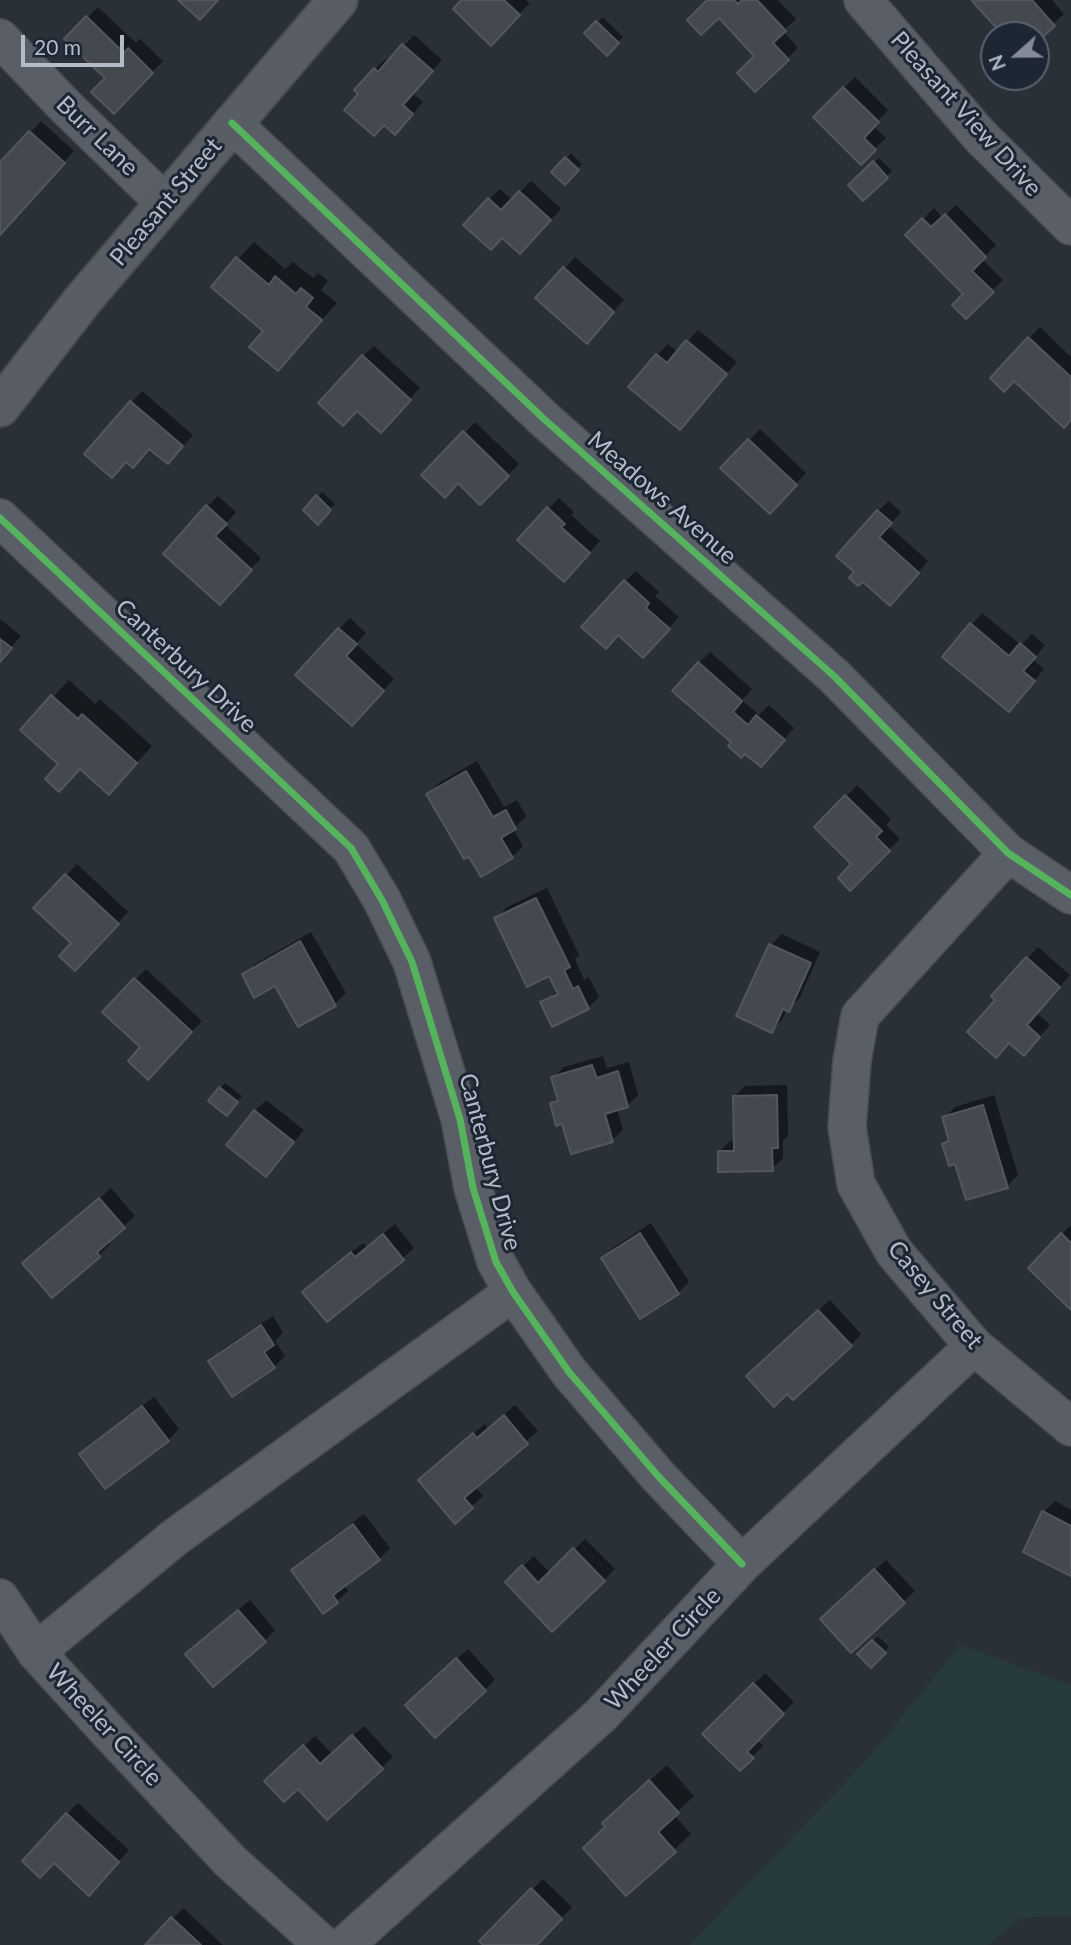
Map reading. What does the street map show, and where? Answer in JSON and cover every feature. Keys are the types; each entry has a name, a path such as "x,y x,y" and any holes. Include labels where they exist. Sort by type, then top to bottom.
{"main road":[{"name":"Pleasant Street","path":"0,407 82,301 338,0"}],"street":[{"name":"Pleasant View Drive","path":"863,0 980,136 1071,226"},
{"name":"Burr Lane","path":"0,38 66,107 165,203"},
{"name":"Meadows Avenue","path":"232,124 544,419 834,676 1008,853 1071,895"},
{"name":"Canterbury Drive","path":"0,518 351,848 382,900 412,962 460,1119 473,1188 496,1262 513,1292 569,1372 659,1476 742,1564"},
{"name":"Casey Street","path":"1008,853 860,1016 852,1061 847,1127 856,1184 894,1252 974,1346 1071,1427"},
{"name":"Wheeler Circle","path":"36,1651 174,1538 513,1292"},
{"name":"Wheeler Circle","path":"345,1945 601,1715 742,1564 974,1346"},
{"name":"Wheeler Circle","path":"0,1598 36,1651 107,1730 230,1861 323,1945"}],"green space":[{"path":"960,1645 1071,1685 1071,1915 1020,1918 988,1945 690,1945 870,1757"}],"building":[{"path":"178,0 218,0 200,20"},
{"path":"461,0 504,0 520,15 491,46 453,9"},
{"path":"707,0 734,0 738,4 742,0 757,0 786,31 773,43 789,60 755,92 737,73 754,56 719,18 701,35 687,20"},
{"path":"1032,0 1055,26 1050,30 1050,21 990,21 972,1"},
{"path":"86,16 124,53 128,48 153,73 114,114 91,92 105,78 64,39"},
{"path":"596,21 619,43 607,56 584,33"},
{"path":"402,44 433,71 403,105 413,114 395,135 384,125 374,136 344,110 358,94 354,90 374,68 378,72"},
{"path":"843,87 879,122 864,138 876,150 861,165 813,117"},
{"path":"29,131 65,163 0,235 0,162"},
{"path":"565,157 579,170 565,185 551,172"},
{"path":"873,161 888,178 863,201 848,185"},
{"path":"519,191 551,220 520,254 502,238 491,250 463,225 488,198 501,210"},
{"path":"945,214 986,257 972,271 994,292 966,319 952,305 963,294 905,235 922,218 931,227"},
{"path":"236,257 269,285 275,276 296,294 301,288 313,298 306,307 322,320 278,371 249,347 263,331 211,287"},
{"path":"563,267 614,312 587,344 535,298"},
{"path":"1028,337 1071,377 1071,420 1064,428 1014,381 1004,392 990,378"},
{"path":"686,340 727,374 680,430 628,387 656,354 667,363"},
{"path":"362,355 411,400 381,433 357,411 343,426 318,403"},
{"path":"130,401 183,446 168,464 149,449 133,468 126,462 112,478 84,454"},
{"path":"463,431 509,476 480,505 458,483 445,498 421,475"},
{"path":"748,439 797,485 770,514 720,468"},
{"path":"316,495 331,510 318,525 303,510"},
{"path":"206,505 227,524 215,536 252,570 220,605 163,554"},
{"path":"547,507 565,524 561,527 590,553 564,582 517,540"},
{"path":"877,510 892,523 879,537 919,573 890,606 863,582 858,586 849,578 854,572 836,556"},
{"path":"624,580 649,603 646,608 670,629 643,658 618,635 606,649 581,627"},
{"path":"970,623 1009,656 1020,643 1036,657 1023,671 1035,681 1009,712 942,657"},
{"path":"338,628 357,644 346,656 384,691 352,726 295,675"},
{"path":"0,639 12,648 0,662"},
{"path":"698,662 742,701 733,712 748,725 756,715 785,740 761,767 745,754 741,758 728,746 731,742 672,691"},
{"path":"51,695 78,719 82,714 137,763 109,795 80,769 59,792 45,779 58,764 20,730"},
{"path":"466,771 493,817 506,810 516,829 501,838 513,858 481,877 469,857 464,859 426,794"},
{"path":"845,795 882,831 876,837 890,851 850,891 838,878 851,864 814,827"},
{"path":"65,874 119,924 75,971 59,956 71,943 33,908"},
{"path":"536,898 570,967 564,970 573,989 578,986 589,1009 552,1027 540,1002 558,994 549,976 527,987 494,918"},
{"path":"300,941 336,1006 298,1027 275,986 254,998 242,974"},
{"path":"769,944 811,963 789,1012 783,1009 772,1033 736,1016"},
{"path":"1026,957 1060,987 1027,1025 1040,1037 1024,1056 1009,1043 996,1058 967,1032 995,1000 991,996"},
{"path":"134,978 192,1032 148,1080 128,1061 140,1047 102,1012"},
{"path":"592,1065 597,1078 618,1071 628,1107 605,1114 613,1142 571,1154 562,1124 556,1126 550,1103 558,1101 551,1077"},
{"path":"219,1087 238,1102 227,1116 208,1101"},
{"path":"777,1095 778,1148 772,1148 773,1171 718,1172 718,1151 734,1151 733,1096"},
{"path":"983,1105 1008,1188 966,1200 955,1164 949,1166 942,1144 949,1141 942,1117"},
{"path":"254,1110 294,1142 266,1177 226,1145"},
{"path":"99,1198 125,1228 97,1252 100,1257 52,1298 22,1263"},
{"path":"640,1233 679,1294 640,1319 601,1258"},
{"path":"1061,1233 1071,1243 1071,1310 1028,1268"},
{"path":"383,1234 404,1260 327,1322 302,1292 351,1252 355,1257"},
{"path":"818,1310 852,1346 793,1400 787,1394 774,1407 746,1376"},
{"path":"261,1325 274,1345 264,1352 275,1368 232,1397 208,1361"},
{"path":"142,1406 169,1441 105,1489 79,1454"},
{"path":"504,1415 528,1444 464,1498 473,1508 455,1524 418,1480 473,1433 477,1438"},
{"path":"1042,1511 1071,1526 1071,1576 1023,1552"},
{"path":"353,1524 380,1560 333,1595 338,1603 323,1614 291,1570"},
{"path":"573,1548 605,1581 552,1632 505,1582 522,1565 538,1583"},
{"path":"874,1569 905,1603 851,1653 820,1619"},
{"path":"238,1610 266,1642 213,1687 185,1654"},
{"path":"872,1640 886,1653 871,1668 857,1654"},
{"path":"456,1658 486,1691 435,1738 405,1705"},
{"path":"753,1683 784,1714 747,1752 754,1758 740,1771 702,1734"},
{"path":"352,1735 383,1769 327,1820 298,1789 284,1802 264,1781 303,1745 320,1764"},
{"path":"649,1780 679,1813 658,1832 676,1852 626,1896 583,1848 605,1827 602,1823"},
{"path":"66,1813 119,1862 89,1896 54,1863 40,1878 22,1861"},
{"path":"531,1888 562,1919 537,1945 483,1945 479,1941"},
{"path":"171,1917 201,1945 145,1945"}],"cycle path":[{"path":"232,123 544,419 834,676 1008,853 1071,895"},
{"path":"0,518 351,848 382,900 412,962 460,1119 473,1188 496,1262 513,1292 569,1372 658,1476 742,1564"}]}
